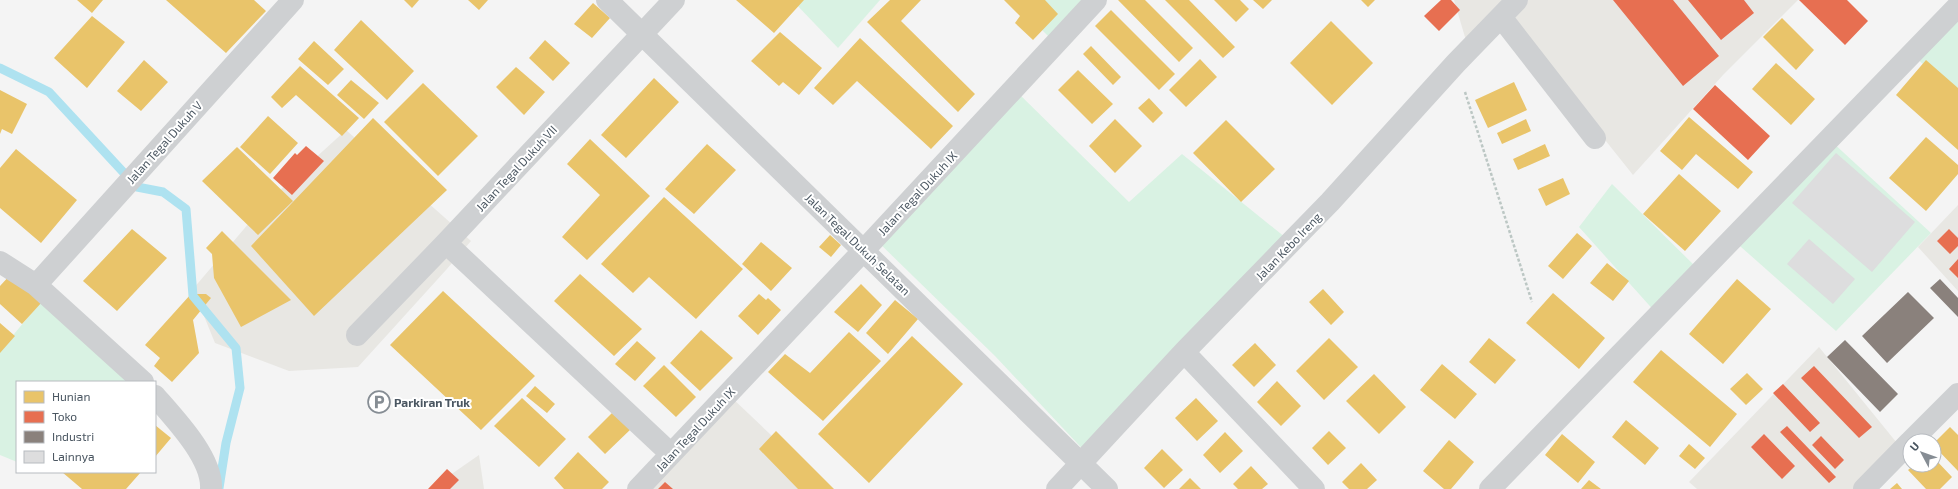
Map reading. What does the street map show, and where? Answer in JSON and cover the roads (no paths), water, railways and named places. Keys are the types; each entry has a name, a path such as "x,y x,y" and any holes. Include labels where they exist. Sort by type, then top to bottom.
{"street":[{"name":"Jalan Tegal Dukuh V","path":"36,285 293,0"},
{"name":"Jalan Tegal Dukuh Selatan","path":"607,0 1107,489"},
{"name":"Jalan Tegal Dukuh VII","path":"356,335 446,243 674,0"},
{"name":"Jalan Tegal Dukuh IX","path":"638,489 864,250 1096,0"},
{"name":"Jalan Kebo Ireng","path":"1056,489 1184,352 1330,202 1456,63 1517,0"},
{"path":"1490,489 1958,6"},
{"path":"1501,16 1595,138"},
{"path":"446,243 671,454"},
{"path":"0,262 36,285 142,381"},
{"path":"1184,352 1314,489"},
{"path":"1920,433 1958,394"},
{"path":"156,397 188,434 211,483"},
{"path":"1864,489 1902,451"}],"waterway":[{"path":"0,68 49,92 137,187 163,192 186,209 193,296 236,348 240,388 226,443 219,488"}],"place":[{"name":"Parkiran Truk","path":"379,402"}]}
